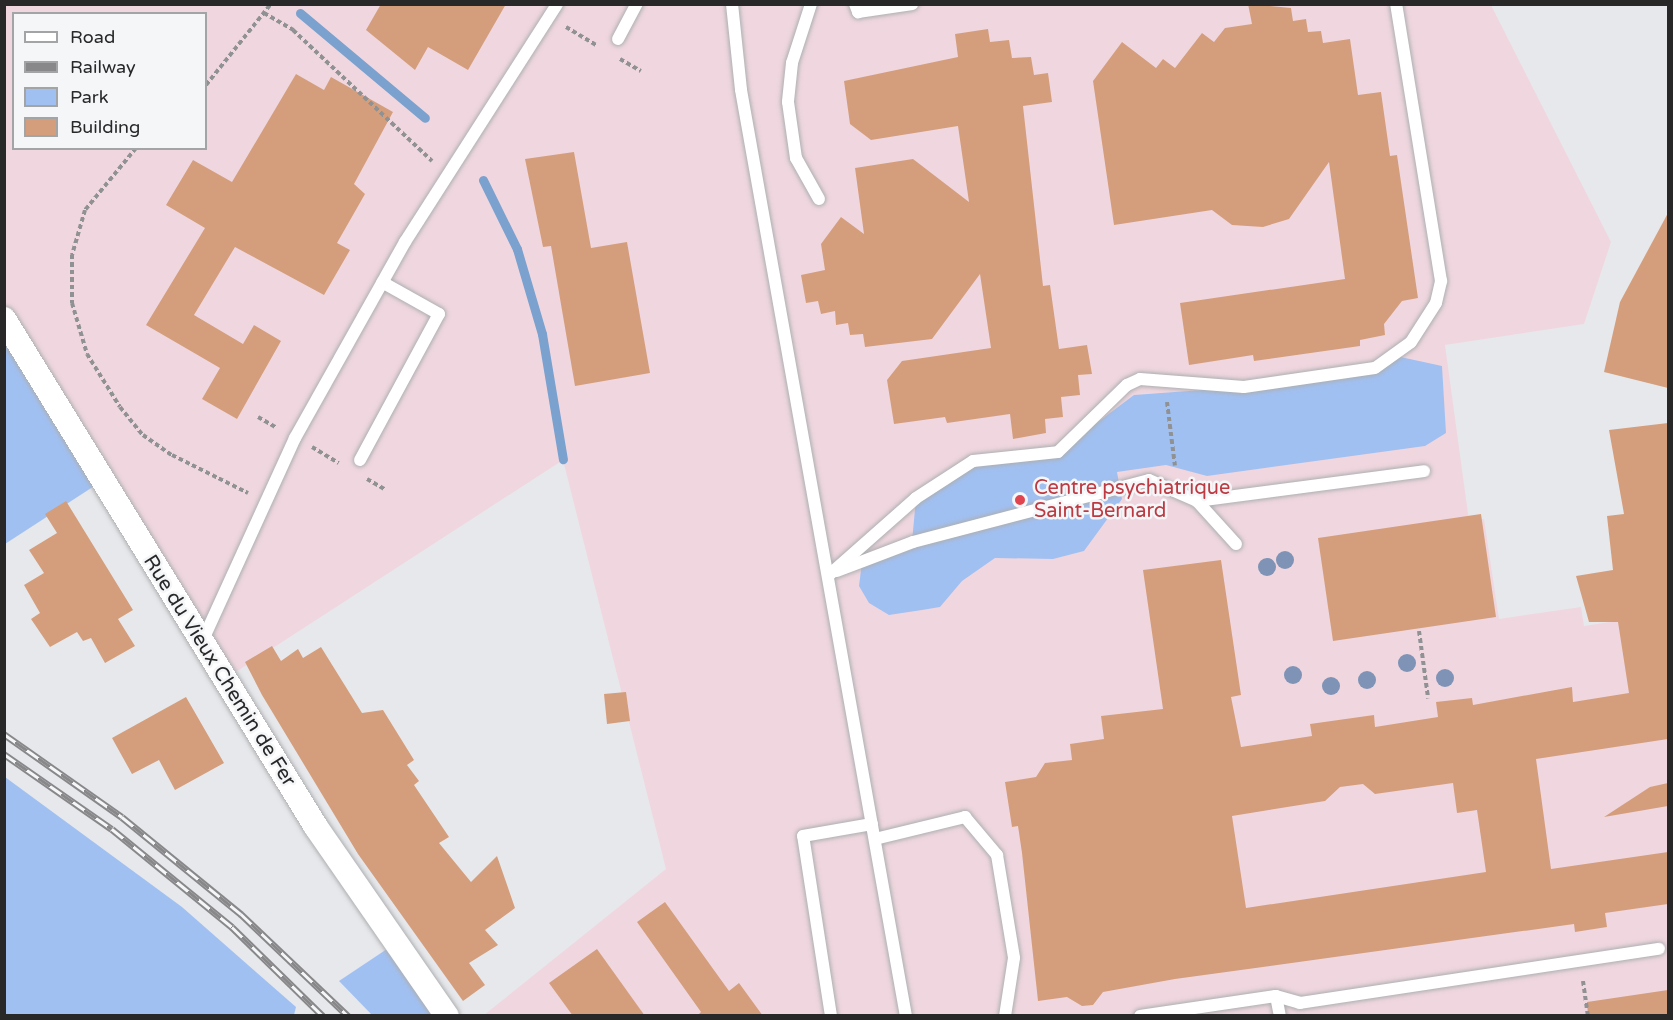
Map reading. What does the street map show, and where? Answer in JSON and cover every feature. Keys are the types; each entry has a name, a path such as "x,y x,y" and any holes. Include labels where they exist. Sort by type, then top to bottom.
{"street":[{"name":"Rue du Vieux Chemin de Fer","path":"4,319 316,827 447,1016"}],"lane":[{"path":"202,642 295,438 382,282 557,4"},
{"path":"618,39 637,4"},
{"path":"732,4 741,90 906,1016"},
{"path":"811,4 792,63 788,102 796,158 819,199"},
{"path":"855,4 858,12 912,4"},
{"path":"829,575 916,498 973,460 1058,452 1127,385 1164,377 1244,387 1374,368 1411,342 1427,320 1441,281 1396,4"},
{"path":"360,460 439,314 382,282"},
{"path":"1197,501 1424,471"},
{"path":"829,575 913,542 1127,482 1149,480 1197,501 1236,544"},
{"path":"875,839 965,817 997,855 1014,958 1005,1016"},
{"path":"831,1016 803,836 872,824"},
{"path":"1140,1016 1276,996 1300,1003 1659,949"},
{"path":"1276,996 1280,1016"}],"path":[{"path":"207,84 271,4"},
{"path":"264,13 294,30 409,135 447,177"},
{"path":"550,18 605,50"},
{"path":"614,55 641,71"},
{"path":"134,150 85,210 72,255 72,303 87,354 120,407 143,435 172,455 266,502"},
{"path":"1164,377 1175,466"},
{"path":"258,417 343,465"},
{"path":"364,477 384,489"},
{"path":"1419,631 1428,698"},
{"path":"1580,961 1588,1016"}],"shaded area":[{"name":"Centre psychiatrique Saint-Bernard","path":"5,5 1491,5 1611,242 1584,324 1445,345 1469,521 1484,519 1499,619 1581,607 1584,626 1668,613 1668,1015 484,1015 666,869 563,460 225,679 5,319"}],"green space":[{"path":"4,319 102,481 5,544 4,544"},
{"path":"1396,356 1442,366 1446,433 1425,446 1207,476 1166,465 1117,472 1122,499 1084,551 1053,559 995,558 962,581 940,607 922,610 889,615 869,603 859,586 862,562 912,542 916,498 973,461 1058,452 1134,395 1244,387 1374,368"},
{"path":"5,777 182,907 296,1007 294,1015 5,1015"},
{"path":"396,943 447,1015 372,1015 339,981"}],"building":[{"path":"381,4 506,4 468,70 428,47 415,70 366,30"},
{"path":"1248,4 1291,8 1293,21 1306,19 1308,32 1321,31 1323,43 1350,39 1358,95 1381,92 1390,156 1397,155 1418,298 1402,301 1384,324 1385,335 1360,340 1360,346 1254,361 1253,355 1189,365 1180,303 1345,279 1329,162 1289,219 1263,227 1232,225 1212,210 1114,225 1093,81 1122,42 1156,68 1163,59 1175,68 1202,33 1214,42 1225,28 1252,24"},
{"path":"988,29 990,42 1009,40 1012,58 1031,57 1034,75 1048,73 1052,102 1023,106 1043,286 1050,285 1059,349 1087,345 1092,374 1078,375 1080,395 1061,397 1063,417 1045,419 1046,433 1013,439 1010,414 947,423 945,417 894,424 887,380 902,361 991,348 980,274 932,339 865,347 863,334 850,335 848,323 836,325 835,311 821,314 818,301 806,303 801,275 825,270 821,244 841,217 864,234 855,168 913,159 969,202 958,126 871,140 850,124 844,81 958,57 955,34"},
{"path":"296,74 324,90 331,77 393,112 354,184 365,194 337,243 350,250 324,295 235,247 194,315 243,344 254,325 281,341 237,419 202,399 220,368 146,325 205,228 166,205 193,160 232,182"},
{"path":"574,152 591,248 627,242 650,373 575,386 551,246 543,247 525,159"},
{"path":"1668,213 1668,388 1604,372 1620,302"},
{"path":"1668,423 1668,739 1536,759 1551,869 1668,852 1668,904 1605,913 1607,927 1575,932 1574,924 1175,979 1103,992 1093,1005 1082,1006 1067,997 1038,1001 1018,826 1012,827 1005,782 1036,777 1045,763 1072,760 1070,744 1104,739 1101,716 1163,709 1143,570 1221,560 1241,695 1231,697 1241,747 1312,736 1310,724 1374,715 1375,727 1438,717 1436,702 1472,698 1473,705 1572,687 1573,702 1629,693 1618,622 1589,622 1576,576 1613,570 1607,516 1624,514 1609,430","holes":["1453,783 1457,813 1477,810 1486,872 1246,908 1232,816 1325,801 1340,787 1363,784 1375,794"]},
{"path":"66,501 133,610 118,619 135,646 105,663 91,638 83,641 77,632 50,647 31,619 40,613 24,585 44,573 29,550 57,533 45,514"},
{"path":"1481,514 1496,617 1333,641 1318,538"},
{"path":"272,646 281,661 298,649 303,658 321,647 362,713 383,710 414,760 407,765 419,781 414,785 449,837 439,843 471,882 497,856 515,908 485,930 498,945 469,963 485,985 463,1001 358,854 262,695 245,662"},
{"path":"626,692 630,721 607,724 604,694"},
{"path":"186,697 224,763 175,790 159,760 132,774 112,738"},
{"path":"1668,783 1668,806 1604,817 1650,787"},
{"path":"665,902 729,991 739,983 763,1016 697,1016 701,1012 637,922"},
{"path":"597,949 645,1016 573,1016 549,983"},
{"path":"1668,990 1668,1016 1588,1016 1587,1002"}],"waterway":[{"path":"300,13 425,118"},
{"path":"483,180 517,249 542,334 563,459"}],"railway":[{"path":"4,734 122,817 241,914 348,1016"},
{"path":"4,754 112,829 232,927 323,1016"}],"place":[{"name":"Centre psychiatrique Saint-Bernard","path":"1020,500"}]}
